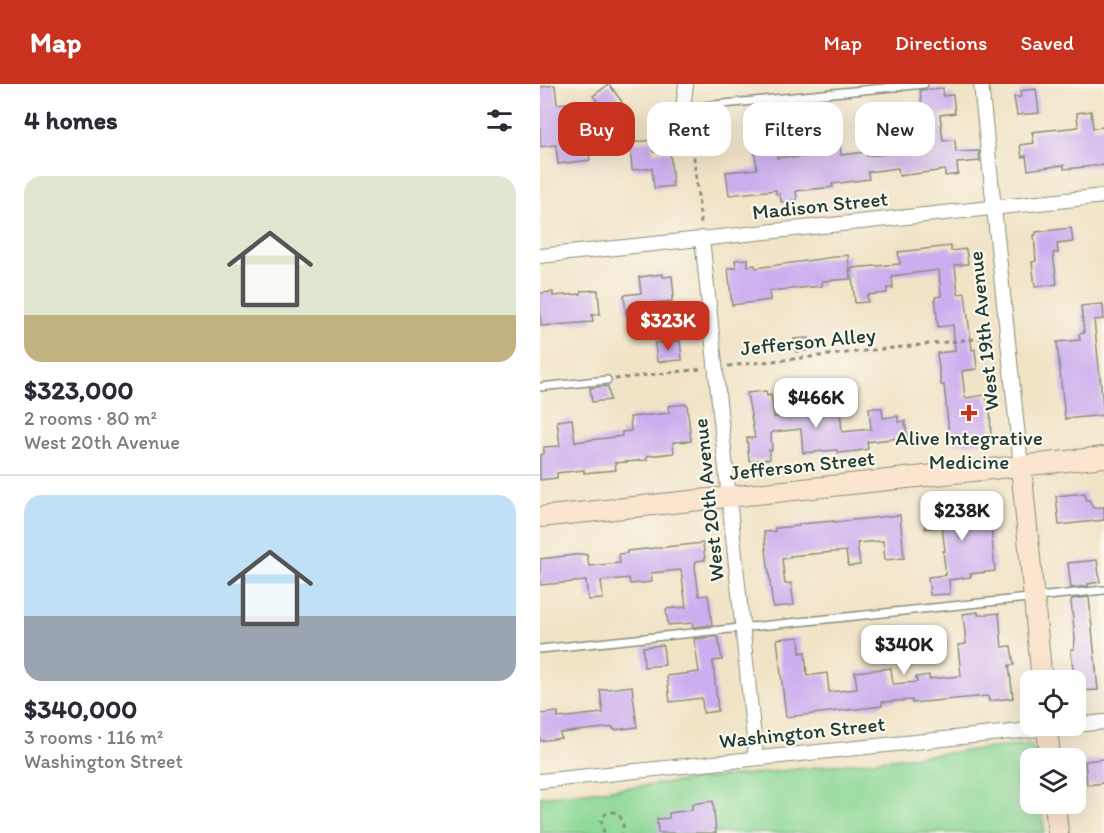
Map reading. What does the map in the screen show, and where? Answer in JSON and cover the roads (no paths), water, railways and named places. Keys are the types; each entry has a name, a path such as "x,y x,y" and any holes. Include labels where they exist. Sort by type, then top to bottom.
{"street":[{"path":"684,102 686,84"},
{"name":"West 19th Avenue","path":"981,84 1041,670"},
{"name":"Madison Street","path":"540,256 1104,196"},
{"name":"West 20th Avenue","path":"702,238 756,758"},
{"name":"Jefferson Street","path":"540,517 1104,457"},
{"path":"1086,724 1104,722"},
{"name":"Washington Street","path":"540,781 1020,730"},
{"path":"1056,814 1058,833"}],"lane":[{"path":"731,103 924,84"},
{"path":"540,387 607,380"},
{"path":"540,649 1104,590"}],"place":[{"name":"Alive Integrative Medicine","path":"969,413"}]}
